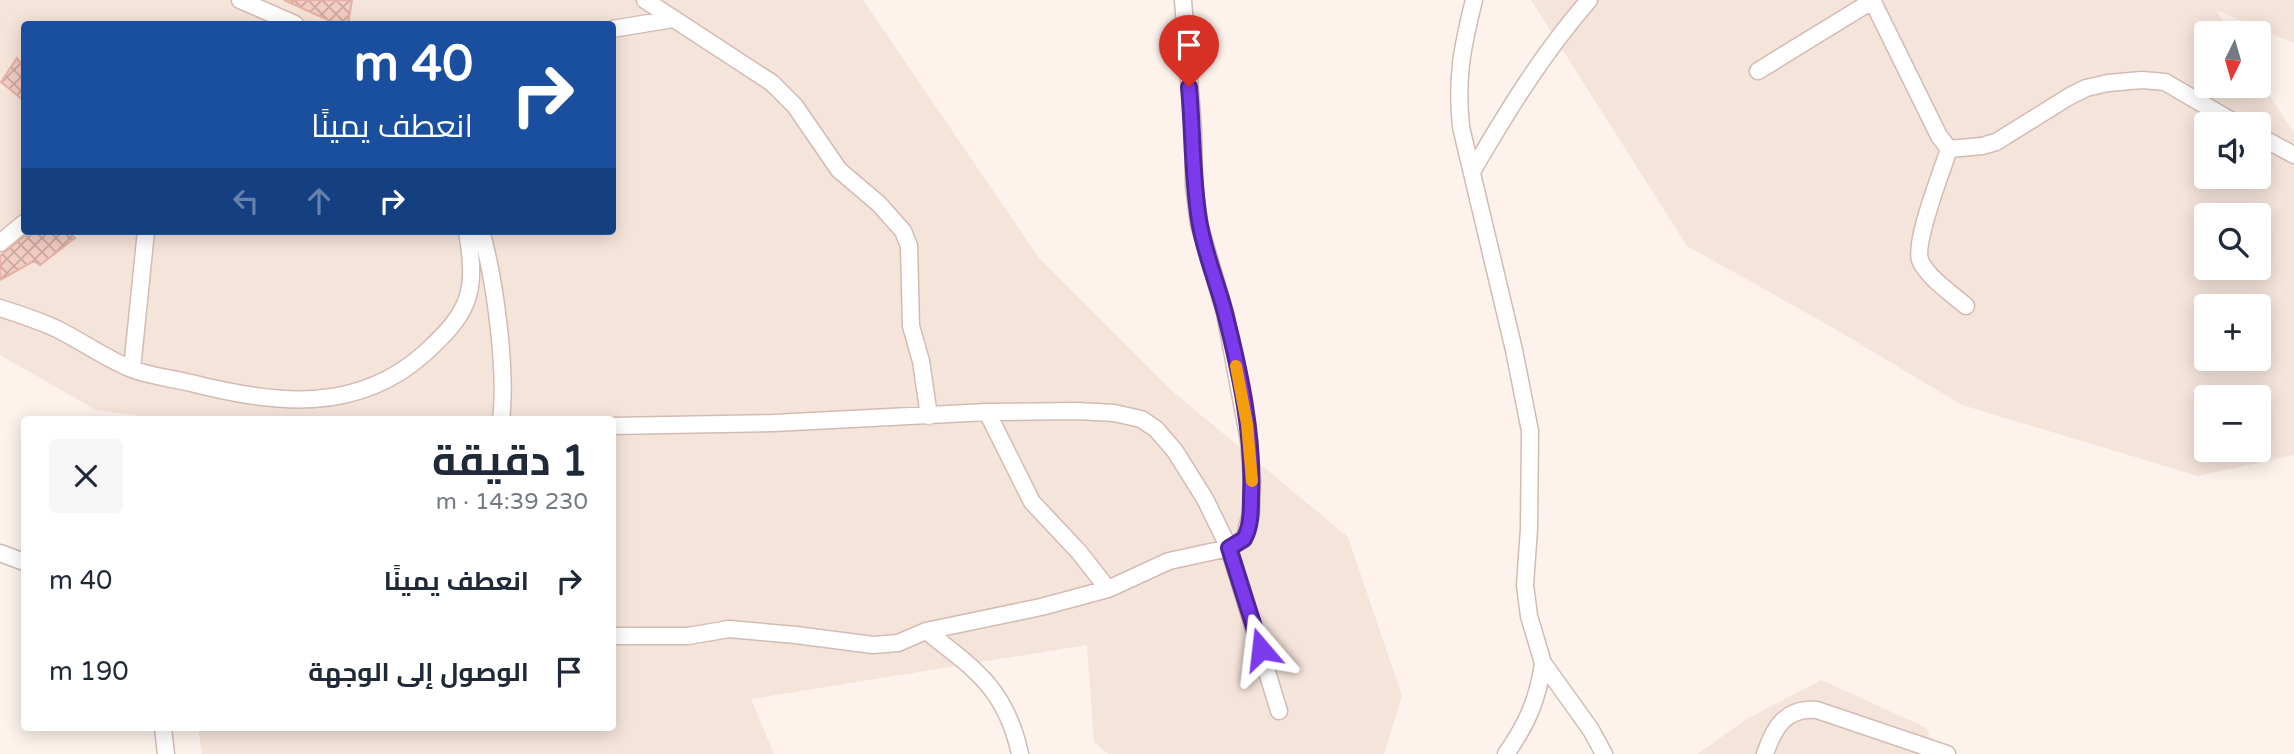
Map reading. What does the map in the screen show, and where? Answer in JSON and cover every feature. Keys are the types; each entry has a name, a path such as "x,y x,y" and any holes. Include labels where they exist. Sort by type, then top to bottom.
{"street":[{"path":"240,0 288,21"},
{"path":"645,0 772,83 795,106 839,170 885,209 903,232 909,246 911,326 921,361 929,416"},
{"path":"616,636 688,636 729,629 873,645 898,643 926,631 1041,607 1108,589 1169,561 1229,548 1244,539 1249,524 1252,482 1249,441 1225,313 1199,224 1194,186 1193,130 1183,0"},
{"path":"1474,0 1460,58 1457,92 1461,127 1514,350 1530,431 1529,529 1525,585 1529,616 1543,663 1591,730 1604,754"},
{"path":"1473,170 1519,91 1589,0"},
{"path":"1758,71 1872,0 1939,136 1949,149"},
{"path":"616,28 673,19"},
{"path":"1949,149 1996,142 2078,92 2108,83 2142,80 2165,82 2216,112"},
{"path":"2271,143 2294,155"},
{"path":"1949,149 1922,234 1919,253 1924,267 1966,306"},
{"path":"0,243 21,226"},
{"path":"132,369 146,235"},
{"path":"0,308 57,329 132,369 222,392 283,401 343,396 368,389 412,365 462,314 472,271 468,235"},
{"path":"482,235 499,342 504,416"},
{"path":"987,412 1032,502 1079,552 1108,589"},
{"path":"616,426 987,412 1114,413 1150,423 1175,451 1205,499 1229,548 1279,711"},
{"path":"0,553 21,561"},
{"path":"926,631 975,669 999,697 1017,738 1020,754"},
{"path":"1506,754 1516,741 1539,691 1543,663"},
{"path":"1765,754 1771,735 1784,717 1806,709 1947,754"},
{"path":"163,731 166,754"}],"shaded area":[{"path":"0,0 863,0 1039,258 1172,391 1348,537 1402,696 1384,754 1108,754 1094,742 1087,645 751,699 774,754 202,754 198,731 616,731 616,416 143,416 96,410 0,355"},
{"path":"1531,0 2294,0 2294,43 2272,34 2272,21 2242,21 2216,10 2223,21 2194,21 2194,98 2271,98 2294,133 2294,455 2271,460 2271,385 2194,385 2194,462 2262,462 2198,476 1962,405 1830,326 1687,246"},
{"path":"1821,680 1927,728 1934,754 1698,754 1745,720"}],"building":[{"path":"284,0 352,0 348,21 330,21"},
{"path":"17,58 21,63 21,99 1,82"},
{"path":"26,235 72,235 75,238 40,265 34,261 0,280 0,256"}],"slow traffic":[{"path":"1236,366 1247,424 1252,481"}],"route":[{"path":"1189,87 1194,186 1199,224 1225,313 1249,441 1251,513 1244,539 1229,548 1261,649"}]}
